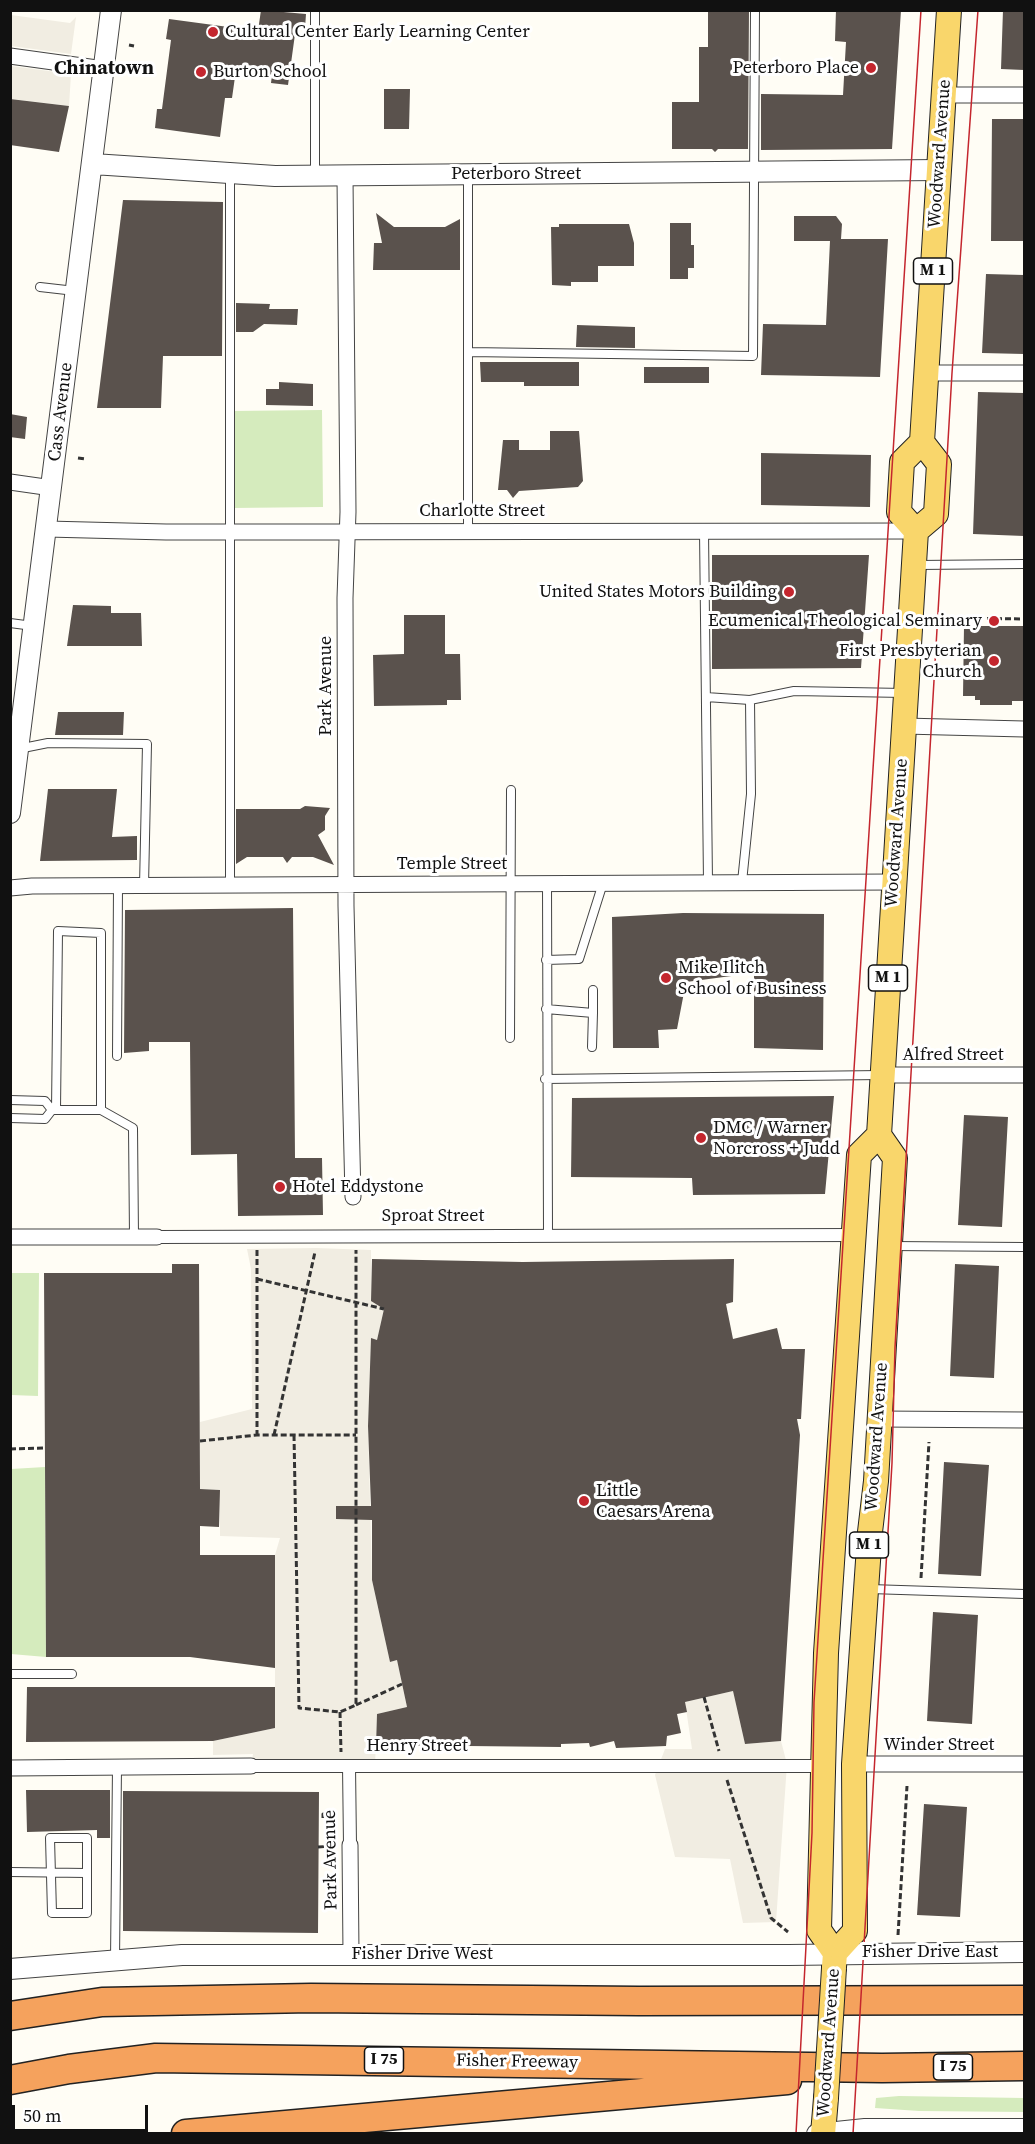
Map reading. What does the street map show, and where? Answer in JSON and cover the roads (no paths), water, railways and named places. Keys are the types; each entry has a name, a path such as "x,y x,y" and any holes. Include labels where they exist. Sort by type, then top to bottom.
{"highway":[{"path":"10,2016 102,2002 311,1998 639,2001 1024,2000"},
{"name":"Fisher Freeway","path":"10,2080 69,2069 156,2058 882,2068 1024,2066"},
{"path":"186,2133 540,2101 730,2087 882,2068"}],"main road":[{"name":"Woodward Avenue","path":"922,442 948,10"},
{"path":"922,442 939,464 936,514 916,531 899,512 903,462 922,442"},
{"name":"Woodward Avenue","path":"834,1960 855,1930 854,1764 896,1158 879,1135 916,531"},
{"name":"Woodward Avenue","path":"824,2133 834,1960 819,1930 826,1653 860,1155 879,1135"}],"street":[{"name":"Cass Avenue","path":"10,813 111,10"},
{"path":"10,56 104,69"},
{"path":"944,95 1024,95"},
{"name":"Peterboro Street","path":"93,164 230,173 345,176 754,174 939,170"},
{"name":"Park Avenue","path":"345,176 346,884 352,1197"},
{"path":"927,373 1024,373"},
{"path":"10,482 52,488"},
{"name":"Charlotte Street","path":"47,529 229,532 916,531"},
{"path":"904,726 1024,729"},
{"name":"Temple Street","path":"10,888 32,886 894,882"},
{"name":"Alfred Street","path":"882,1075 1024,1075"},
{"name":"Sproat Street","path":"10,1237 855,1235"},
{"path":"879,1419 1024,1420"},
{"name":"Winder Street","path":"854,1764 1024,1764"},
{"name":"Park Avenue","path":"345,1766 350,1845 351,1954"},
{"name":"Henry Street","path":"10,1767 823,1766"},
{"name":"Fisher Drive East","path":"834,1960 1024,1952"},
{"name":"Fisher Drive West","path":"10,1970 182,1954 789,1955 834,1960"},
{"path":"817,2133 865,2129 1024,2129"}],"lane":[{"path":"315,10 315,175"},
{"path":"468,352 753,356 755,10"},
{"path":"230,173 230,885"},
{"path":"468,174 468,531"},
{"path":"40,287 77,291"},
{"path":"704,531 708,882"},
{"path":"914,566 1024,564"},
{"path":"10,623 34,626"},
{"path":"706,697 750,700 794,692 906,694"},
{"path":"742,882 751,782 750,700"},
{"path":"18,750 48,743 147,744 144,886"},
{"path":"510,1038 511,790"},
{"path":"547,883 545,1079 548,1235"},
{"path":"546,960 579,959 603,883"},
{"path":"117,1056 118,886"},
{"path":"10,1118 45,1119 54,1110 58,931 101,933 101,1110"},
{"path":"592,1047 593,990"},
{"path":"546,1009 593,1013"},
{"path":"545,1079 839,1078 882,1075"},
{"path":"10,1100 45,1101 54,1110 101,1110 133,1128 134,1237"},
{"path":"890,1246 1024,1247"},
{"path":"866,1588 1024,1594"},
{"path":"10,1674 72,1674"},
{"path":"116,1960 117,1767"},
{"path":"50,1838 87,1838 86,1873 87,1913 52,1914 50,1838"},
{"path":"10,1872 86,1873"}],"tram line":[{"path":"796,2134 812,1833 814,1702 921,10"},
{"path":"853,2134 892,1463 895,1347 952,373 978,10"}],"place":[{"name":"Cultural Center Early Learning Center","path":"213,32"},
{"name":"Peterboro Place","path":"871,68"},
{"name":"Burton School","path":"201,72"},
{"name":"United States Motors Building","path":"789,592"},
{"name":"Ecumenical Theological Seminary","path":"994,621"},
{"name":"First Presbyterian Church","path":"994,661"},
{"name":"Mike Ilitch School of Business","path":"666,978"},
{"name":"DMC / Warner Norcross + Judd","path":"701,1138"},
{"name":"Hotel Eddystone","path":"280,1187"},
{"name":"Little Caesars Arena","path":"584,1501"}],"district":[{"name":"Chinatown","path":"104,69"}]}
